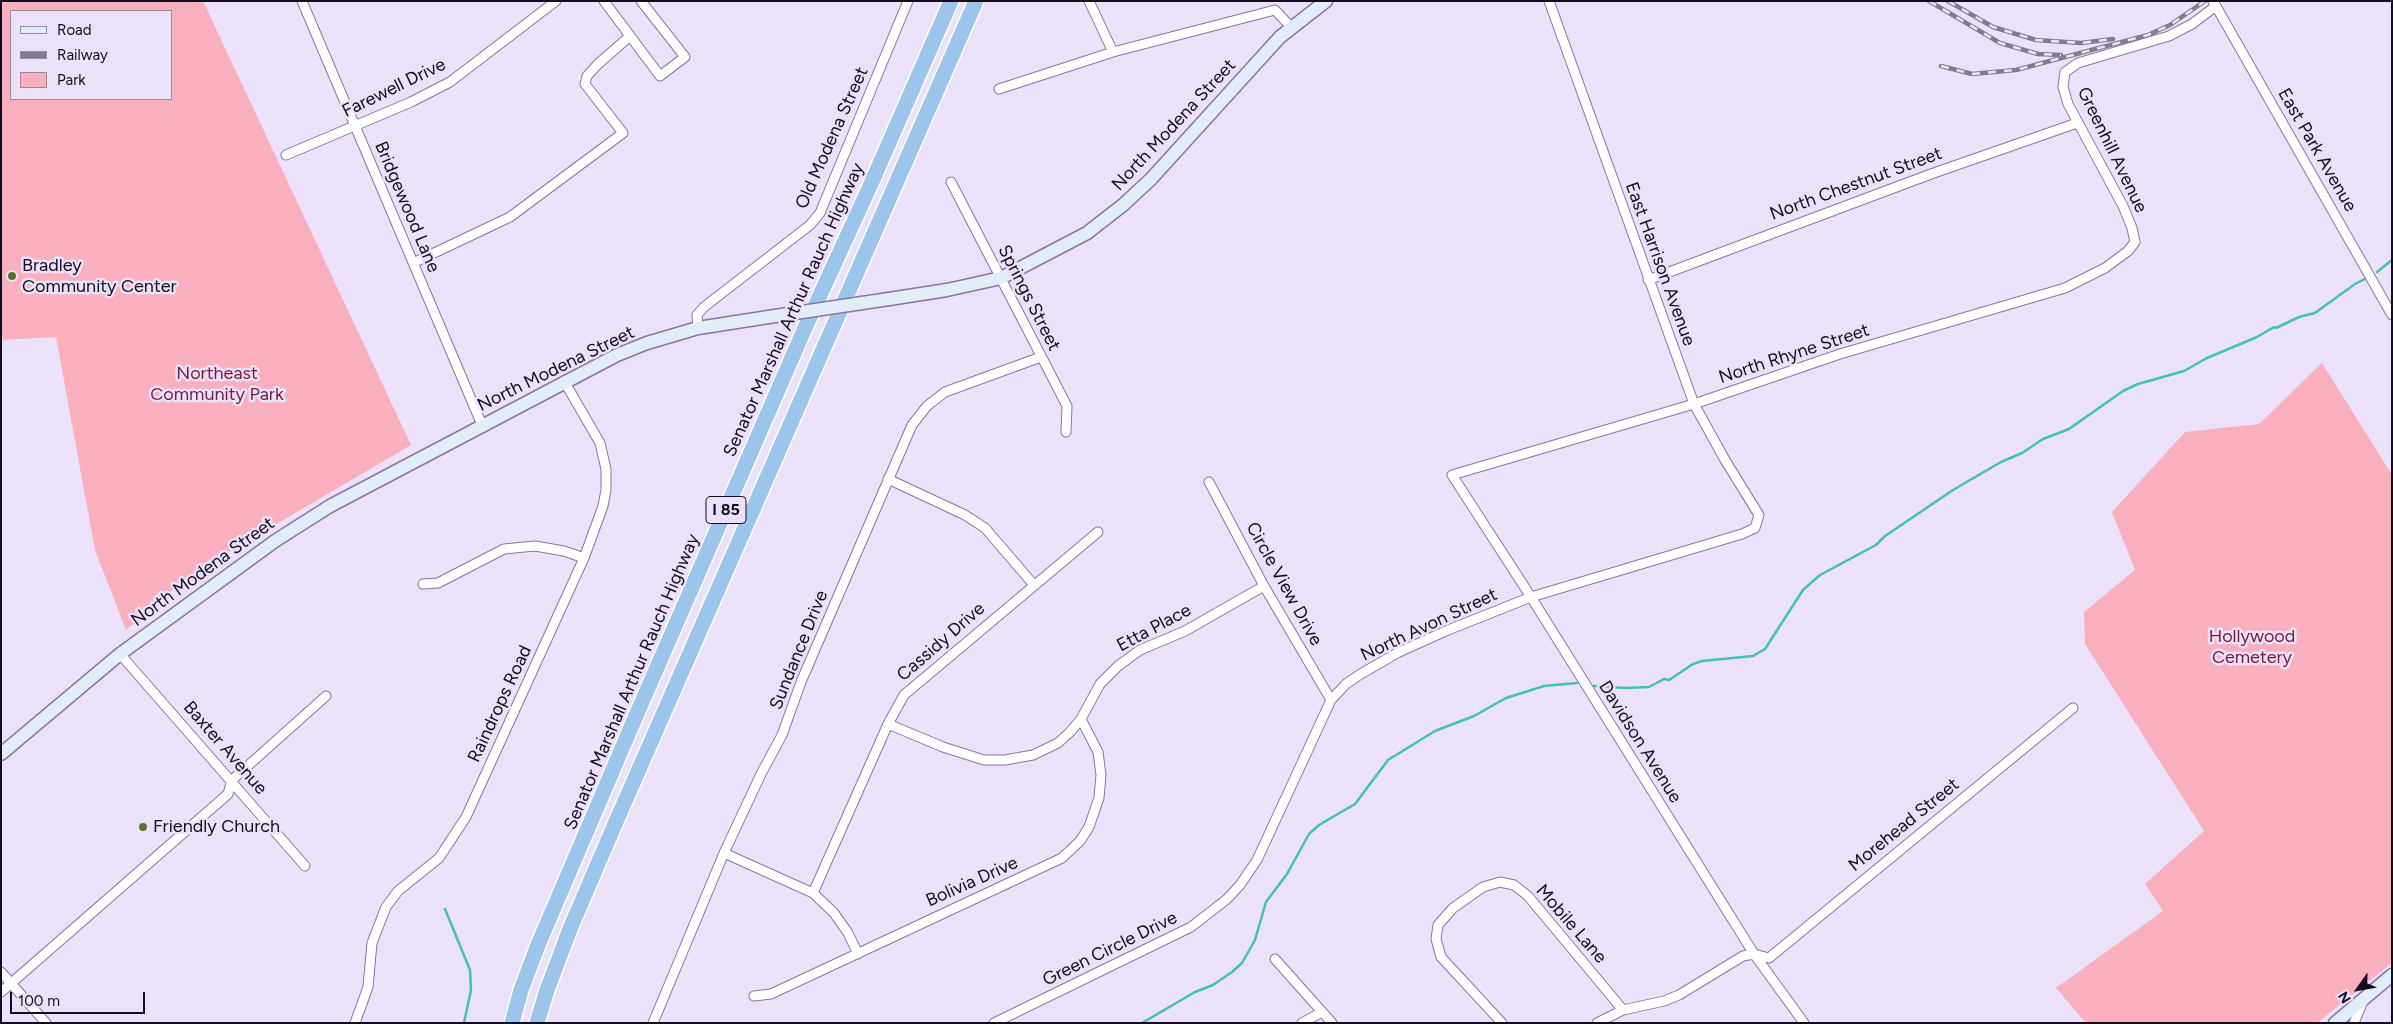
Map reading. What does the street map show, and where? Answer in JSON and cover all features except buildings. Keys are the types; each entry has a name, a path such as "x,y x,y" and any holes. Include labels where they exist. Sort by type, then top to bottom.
{"highway":[{"name":"Senator Marshall Arthur Rauch Highway","path":"512,1023 521,990 538,945 635,718 805,328 871,184 951,1"},
{"name":"I 85","path":"537,1023 570,929 615,824 976,1"}],"street":[{"name":"Bridgewood Lane","path":"302,1 482,425"},
{"name":"Farewell Drive","path":"286,155 411,102 450,82 556,1"},
{"path":"604,1 660,76 685,57 642,1"},
{"name":"Old Modena Street","path":"698,328 697,315 704,306 810,225 820,213 908,1"},
{"path":"1089,1 1113,52"},
{"name":"East Harrison Avenue","path":"1548,1 1694,404 1725,460 1759,515 1755,528"},
{"name":"North Modena Street","path":"1,754 120,654 283,536 371,483 564,381 647,343 698,328 948,290 1001,278 1087,233 1123,205 1151,179 1259,58 1291,27 1324,2"},
{"name":"Greenhill Avenue","path":"2136,242 2123,206 2068,104 2064,87 2065,72 2078,63 2169,36 2192,24 2214,3"},
{"name":"East Park Avenue","path":"2214,3 2392,315"},
{"path":"998,89 1113,52 1275,10 1291,27"},
{"path":"413,263 510,217 623,133 585,84 588,76 598,64 630,36"},
{"name":"North Chestnut Street","path":"1648,280 1931,174 2077,123"},
{"name":"Springs Street","path":"951,182 1067,406 1066,432"},
{"name":"North Rhyne Street","path":"1452,475 1694,404 1840,354 2065,288 2105,268 2128,251 2136,242"},
{"name":"Sundance Drive","path":"653,1023 724,853 761,774 782,735 801,682 912,425 927,406 945,392 1041,357"},
{"name":"Raindrops Road","path":"355,1023 368,988 372,943 386,907 398,891 439,858 466,817 584,558 603,506 606,490 606,469 600,443 564,381"},
{"name":"Davidson Avenue","path":"1452,475 1531,597 1754,954 1804,1023"},
{"path":"888,479 966,515 984,528 1034,585"},
{"name":"Circle View Drive","path":"1209,482 1264,586 1331,700"},
{"name":"North Avon Street","path":"1233,893 1257,860 1331,700 1346,684 1389,658 1448,630 1531,597 1742,534 1755,528"},
{"name":"Cassidy Drive","path":"813,893 888,724 904,695 1098,532"},
{"path":"424,584 438,583 504,549 535,546 564,551 584,558"},
{"name":"Etta Place","path":"888,724 943,747 984,760 1005,760 1033,755 1058,743 1081,719 1100,684 1118,666 1140,650 1185,631 1264,586"},
{"name":"Baxter Avenue","path":"120,654 232,780 305,866"},
{"path":"1,992 228,794 232,780 326,696"},
{"name":"Morehead Street","path":"1754,954 1769,958 2072,708"},
{"name":"Bolivia Drive","path":"754,996 771,994 1062,858 1080,841 1095,813 1101,775 1098,752 1081,719"},
{"path":"724,853 813,893 834,913 858,954"},
{"name":"Mobile Lane","path":"1502,1023 1441,956 1436,939 1438,925 1453,908 1483,887 1500,882 1514,885 1528,896 1623,1010"},
{"name":"Green Circle Drive","path":"994,1023 1191,927 1233,893"},
{"path":"1597,1023 1623,1010 1664,1001 1679,995 1742,956 1754,954"},
{"path":"1275,959 1332,1023"},
{"path":"1,972 46,1023"},
{"path":"2335,1023 2392,975"},
{"path":"2354,1023 2365,996"},
{"path":"1302,1023 1322,1012"}],"green space":[{"name":"Northeast Community Park","path":"1,1 203,1 411,445 193,573 126,630 95,550 56,337 1,340"},
{"name":"Hollywood Cemetery","path":"2322,363 2392,475 2392,963 2317,1023 2086,1023 2056,988 2163,911 2145,884 2204,831 2085,644 2084,612 2135,570 2112,512 2185,432 2259,424"}],"waterway":[{"path":"2377,272 2392,260"},
{"path":"1594,686 1649,687 1664,679 1669,680 1693,664 1702,661 1753,656 1765,649 1803,590 1820,575 1876,545 1885,536 1953,490 2001,462 2022,453 2043,439 2069,429 2123,391 2138,384 2184,371 2207,358 2257,337 2274,327 2276,328 2299,317 2315,313 2355,284 2367,278"},
{"path":"1142,1023 1195,992 1213,985 1242,963 1255,940 1266,902 1287,874 1309,834 1319,825 1355,804 1388,760 1435,731 1474,716 1506,698 1544,686 1577,683"},
{"path":"445,909 470,970 471,990 464,1023"}],"railway":[{"path":"1929,1 2000,43 2038,54 2061,55"},
{"path":"1948,1 1993,27 2036,40 2081,43 2113,39"},
{"path":"1941,66 1972,74 2016,70 2148,35 2170,25 2205,1"}],"place":[{"name":"Bradley Community Center","path":"12,276"},
{"name":"Friendly Church","path":"143,827"}]}
